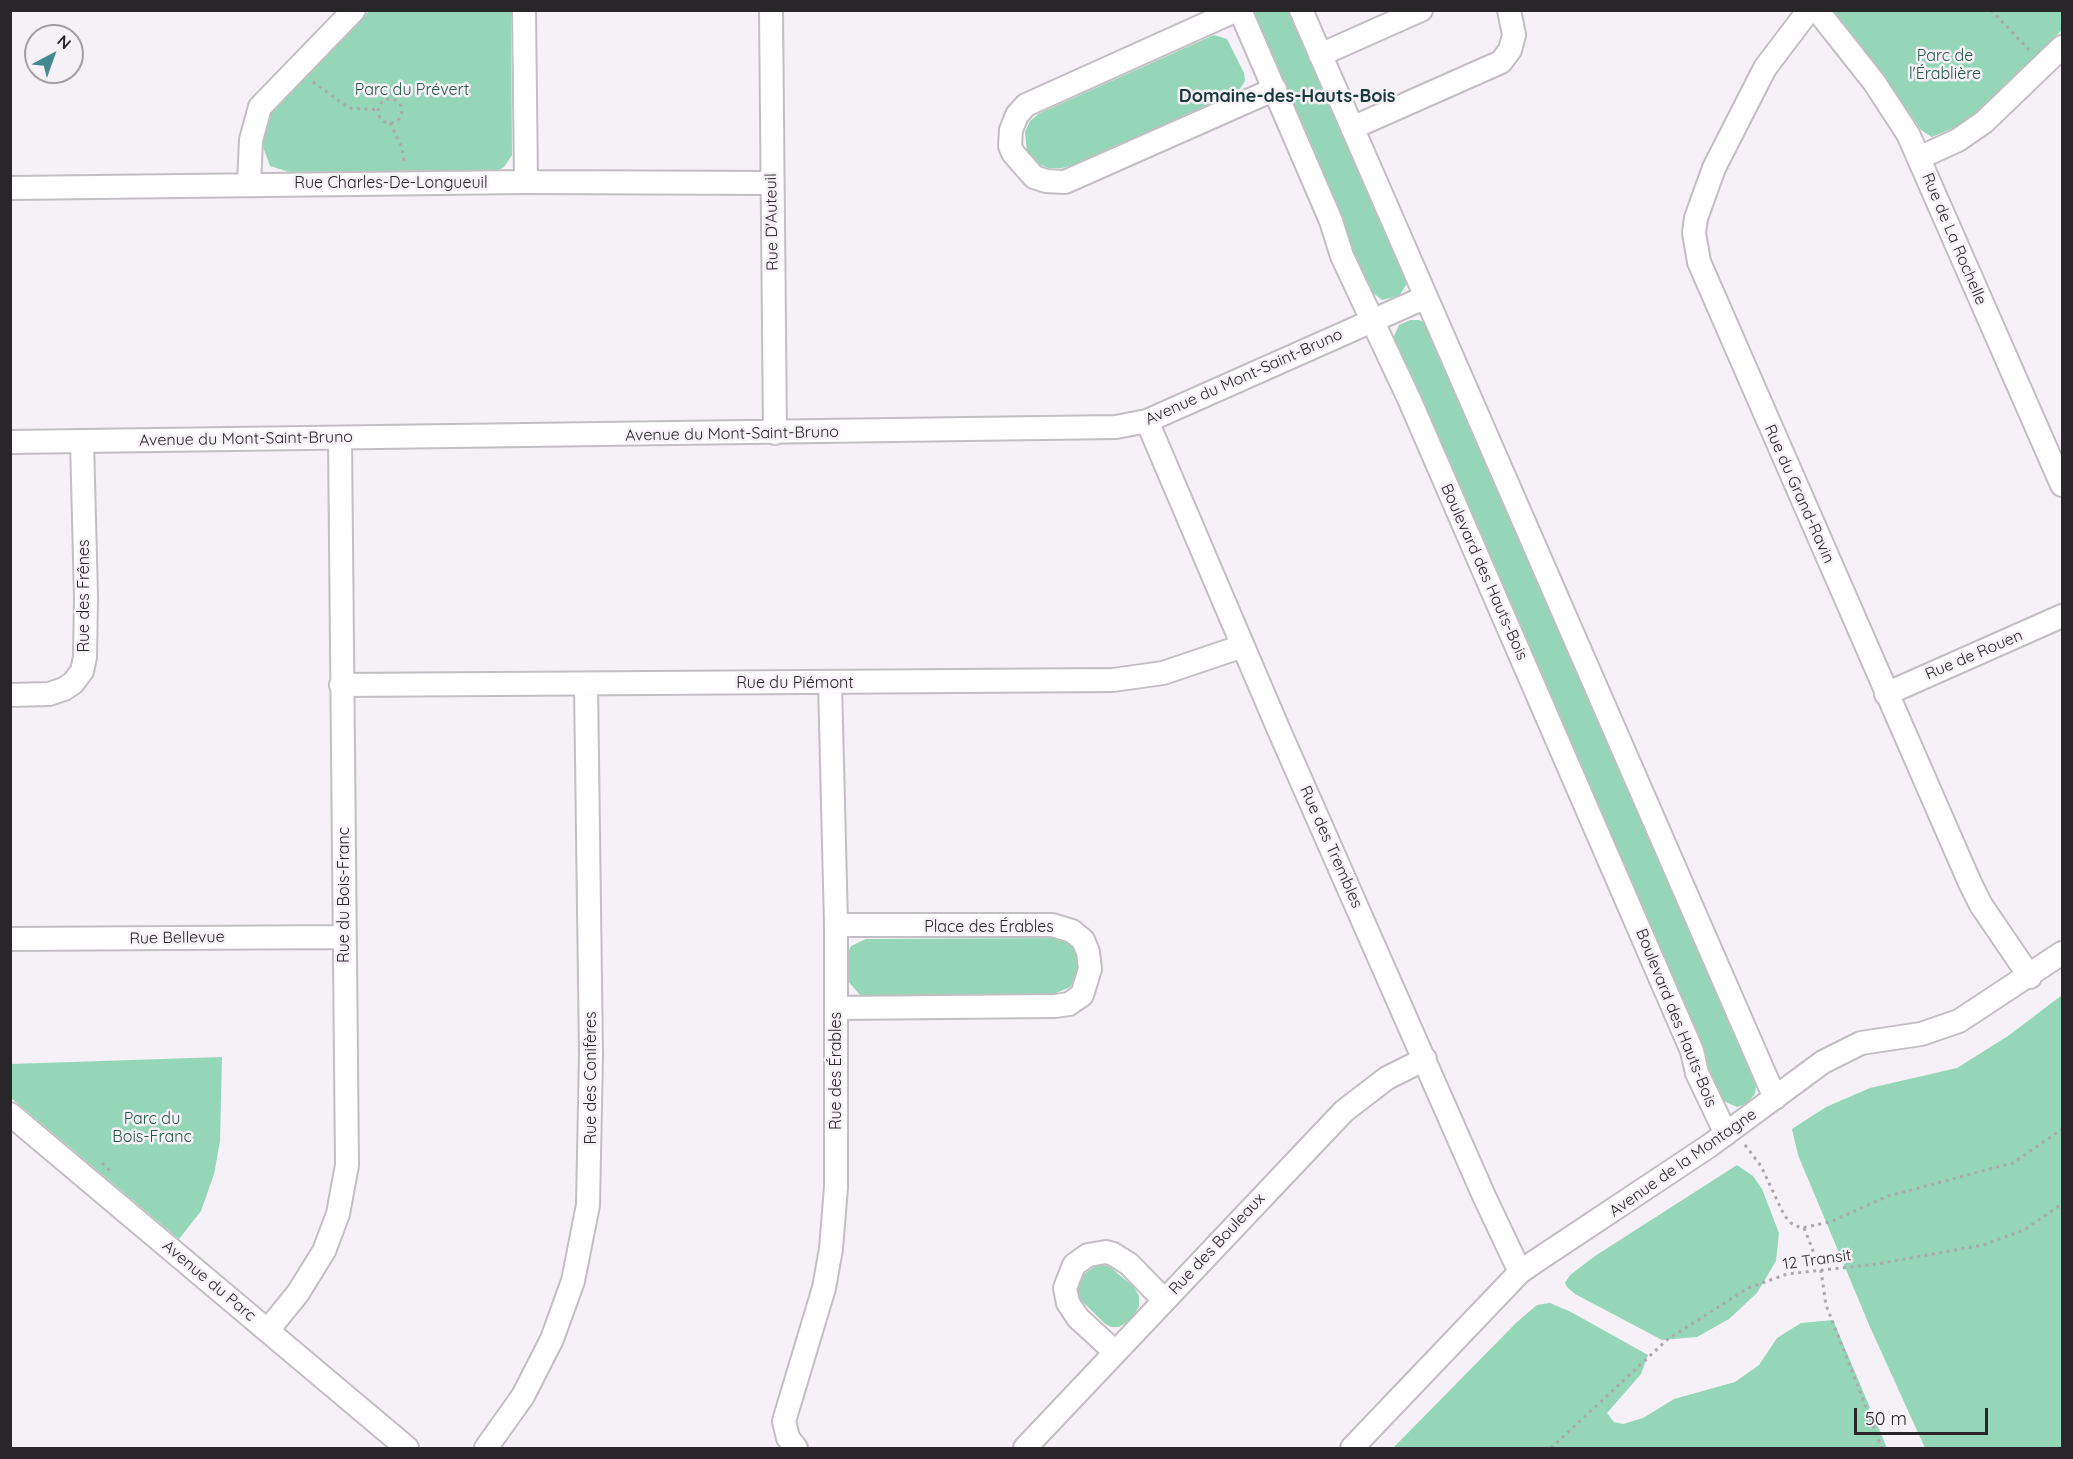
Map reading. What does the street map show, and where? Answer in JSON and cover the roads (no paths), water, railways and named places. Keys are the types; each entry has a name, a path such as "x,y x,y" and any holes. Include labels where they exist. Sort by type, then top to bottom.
{"street":[{"path":"249,184 251,140 258,112 354,10"},
{"path":"524,10 526,182"},
{"name":"Rue D'Auteuil","path":"771,10 775,433"},
{"path":"1239,10 1026,105 1017,115 1011,129 1010,146 1013,153 1034,177 1046,181 1065,182 1275,89"},
{"name":"Boulevard des Hauts-Bois","path":"1239,10 1275,89 1371,322 1397,373 1692,1051 1697,1073 1726,1134"},
{"path":"1301,10 1775,1098"},
{"path":"1320,56 1421,10"},
{"path":"1352,128 1501,62 1510,50 1514,34 1509,10"},
{"name":"Rue du Grand-Ravin","path":"1809,10 1765,68 1714,168 1698,208 1694,225 1695,246 1704,278 1970,883 1981,905 2030,976"},
{"name":"Rue de La Rochelle","path":"1817,10 1884,96 1919,158 2031,418 2062,484"},
{"path":"1919,158 1958,140 1991,117 2062,47"},
{"name":"Rue Charles-De-Longueuil","path":"10,188 526,182 772,183"},
{"name":"Avenue du Mont-Saint-Bruno","path":"10,442 1116,427 1147,421 1426,297"},
{"name":"Rue des Trembles","path":"1147,421 1243,646 1510,1255 1520,1272"},
{"name":"Rue du Bois-Franc","path":"268,1330 298,1293 324,1251 344,1189 347,1138 340,438"},
{"name":"Rue des Frênes","path":"10,695 57,692 74,683 82,671 85,657 86,597 82,441"},
{"name":"Rue de Rouen","path":"1886,693 2062,616"},
{"name":"Rue du Piémont","path":"341,685 1065,681 1137,678 1191,665 1243,646"},
{"name":"Rue des Érables","path":"796,1449 788,1438 784,1421 815,1325 828,1268 836,1170 836,925 830,682"},
{"name":"Rue des Conifères","path":"486,1449 523,1396 552,1339 573,1281 588,1205 591,1055 586,684"},
{"name":"Place des Érables","path":"836,925 1052,925 1072,931 1083,940 1088,952 1090,969 1082,995 1069,1004 836,1008"},
{"name":"Rue Bellevue","path":"10,939 344,937"},
{"name":"Avenue de la Montagne","path":"1352,1449 1520,1272 1726,1134 1823,1062 1861,1043 1942,1028 1959,1021 2062,953"},
{"name":"Rue des Bouleaux","path":"1024,1449 1344,1111 1376,1085 1425,1059"},
{"name":"Avenue du Parc","path":"10,1114 407,1449"},
{"path":"1115,1352 1081,1321 1071,1307 1065,1288 1074,1265 1088,1255 1106,1252 1113,1254 1129,1264 1164,1300"}],"district":[{"name":"Domaine-des-Hauts-Bois","path":"1287,97"}],"park label":[{"name":"Parc de l'Érablière","path":"1945,65"},
{"name":"Parc du Prévert","path":"412,90"},
{"name":"Parc du Bois-Franc","path":"152,1128"}]}
